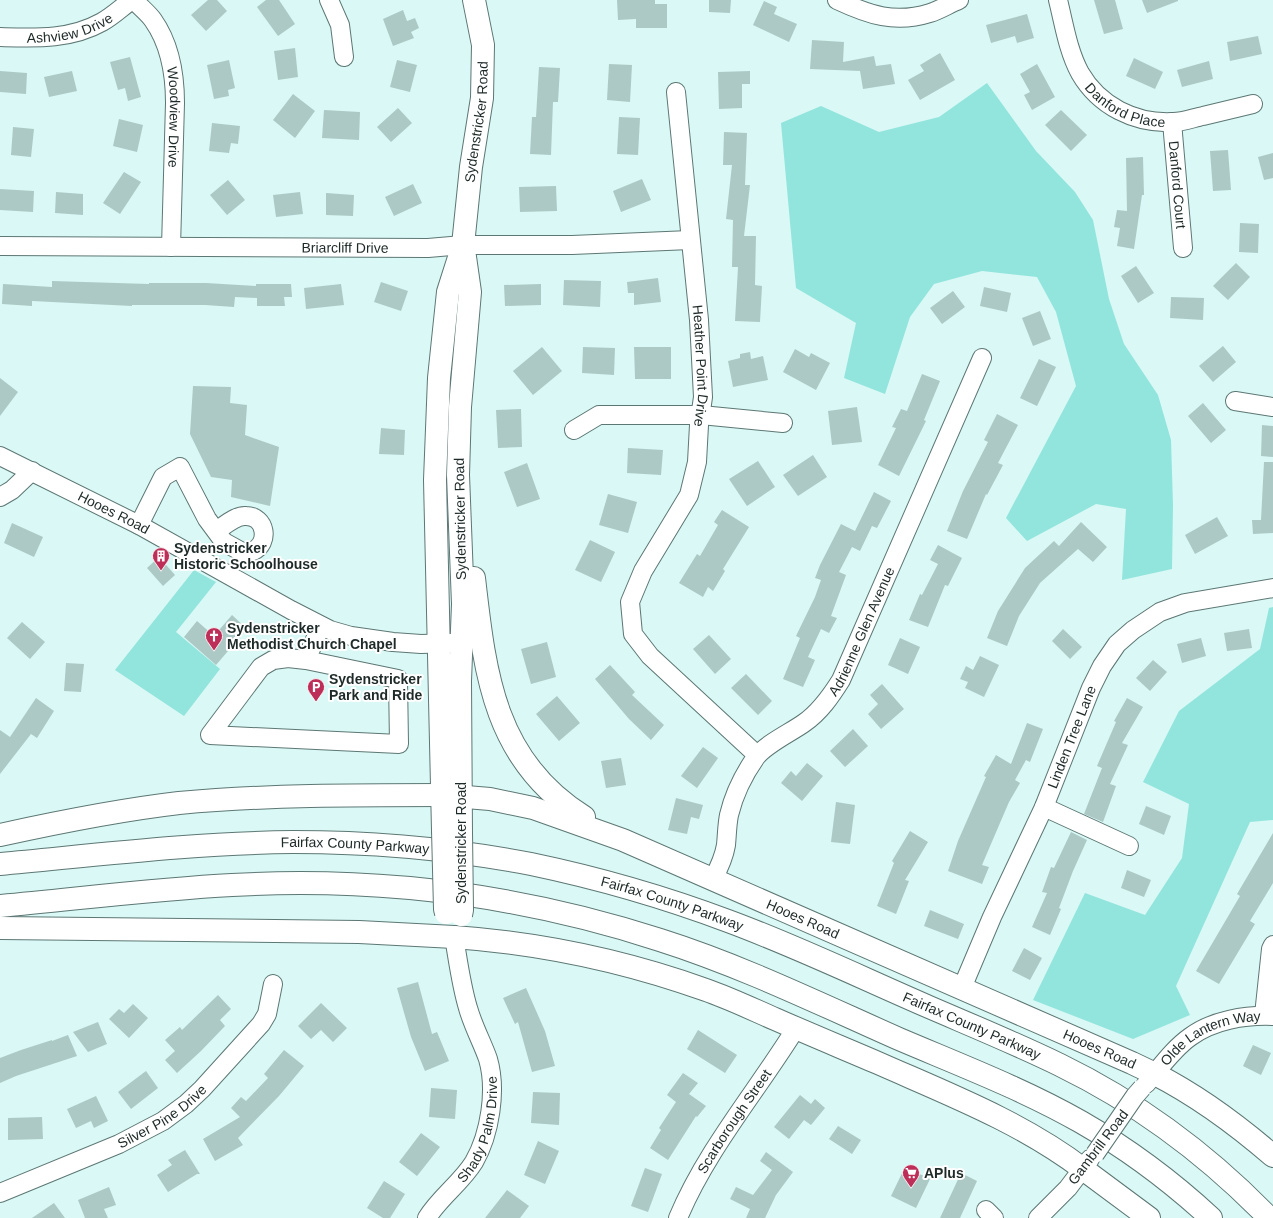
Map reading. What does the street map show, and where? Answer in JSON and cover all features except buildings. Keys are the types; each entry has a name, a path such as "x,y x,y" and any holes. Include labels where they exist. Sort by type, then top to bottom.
{"main road":[{"name":"Sydenstricker Road","path":"452,796 439,643 435,480 439,378 448,292 463,245 471,167 482,98 483,45 474,0"},
{"name":"Sydenstricker Road","path":"454,936 453,914 445,909 452,831 452,796 460,681 462,604 458,475 460,407 470,292 463,245"},
{"path":"458,475 470,529 477,604 490,684 498,712 507,734 527,766 552,793 583,816 623,840"},
{"name":"Hooes Road","path":"0,835 98,815 136,809 217,800 317,795 452,796 505,801 533,808 623,840 962,988 1149,1081 1179,1086 1240,1128 1273,1156"},
{"name":"Fairfax County Parkway","path":"0,864 194,846 262,843 332,843 401,846 465,854 528,864 618,885 698,910 779,941 1062,1066 1116,1096 1175,1135 1223,1175 1269,1218"},
{"path":"0,906 212,886 314,883 369,885 455,894 512,902 587,919 660,940 722,962 1044,1103 1079,1121 1126,1150 1170,1182 1211,1218"},
{"path":"0,928 351,932 454,936 514,942 587,956 636,968 708,990 988,1112 1052,1147 1089,1161 1149,1218"}],"street":[{"name":"Ashview Drive","path":"0,37 44,38 68,35 86,30 103,22 133,0"},
{"name":"Woodview Drive","path":"133,0 154,21 166,44 173,70 176,103 171,247"},
{"path":"329,0 340,25 344,57"},
{"path":"838,0 876,16 909,18 931,13 959,0"},
{"name":"Danford Place","path":"1058,0 1071,50 1080,73 1094,91 1112,107 1132,117 1154,121 1172,122 1253,104"},
{"name":"Heather Point Drive","path":"676,92 699,320 703,397 697,462 689,495 643,571 630,602 633,634 650,656 758,755"},
{"name":"Danford Court","path":"1172,122 1183,248"},
{"name":"Briarcliff Drive","path":"0,246 428,248 463,245 572,245 690,240"},
{"name":"Adrienne Glen Avenue","path":"713,879 723,857 727,823 733,800 744,777 758,755 815,714 828,700 841,680 982,358"},
{"path":"1236,401 1273,407"},
{"path":"574,430 599,415 701,415 783,423"},
{"name":"Hooes Road","path":"0,456 139,525 321,626 339,633 364,638 406,643 461,643"},
{"path":"139,525 163,477 180,467 207,519 216,531"},
{"path":"0,497 12,490 32,471"},
{"name":"Linden Tree Lane","path":"962,988 992,917 1044,808 1091,688 1102,666 1117,644 1146,620 1167,610 1185,604 1273,588"},
{"path":"306,660 321,626"},
{"path":"288,658 306,660 398,679 399,744 210,735 261,667 274,660 288,658"},
{"path":"1044,808 1129,846"},
{"name":"Shady Palm Drive","path":"427,1218 474,1162 487,1129 491,1104 490,1069 486,1053 467,1006 454,936"},
{"path":"1269,1016 1267,982 1271,949 1273,945"},
{"name":"Silver Pine Drive","path":"0,1192 119,1144 157,1124 186,1104 202,1089 261,1024 267,1014 273,984"},
{"name":"Olde Lantern Way","path":"1149,1081 1180,1046 1201,1030 1223,1022 1269,1016"},
{"name":"Scarborough Street","path":"678,1218 708,1160 796,1028"},
{"name":"Gambrill Road","path":"1038,1218 1068,1188 1135,1096 1149,1081"}],"shaded area":[{"path":"987,83 1036,151 1075,192 1093,220 1109,299 1124,344 1158,395 1171,440 1173,505 1172,569 1122,580 1126,509 1096,504 1027,541 1006,518 1076,386 1056,312 1037,277 982,271 934,284 910,317 885,394 844,378 856,323 796,288 781,123 821,106 879,132 939,117"},
{"path":"194,570 216,582 176,632 220,669 184,716 115,670"},
{"path":"1273,607 1273,820 1250,822 1176,986 1190,1015 1133,1039 1033,1000 1085,893 1145,915 1182,858 1189,804 1143,782 1179,711 1260,649 1269,608"}],"place":[{"name":"Sydenstricker Historic Schoolhouse","path":"161,571"},
{"name":"Sydenstricker Methodist Church Chapel","path":"214,651"},
{"name":"Sydenstricker Park and Ride","path":"316,702"},
{"name":"APlus","path":"911,1188"}]}
